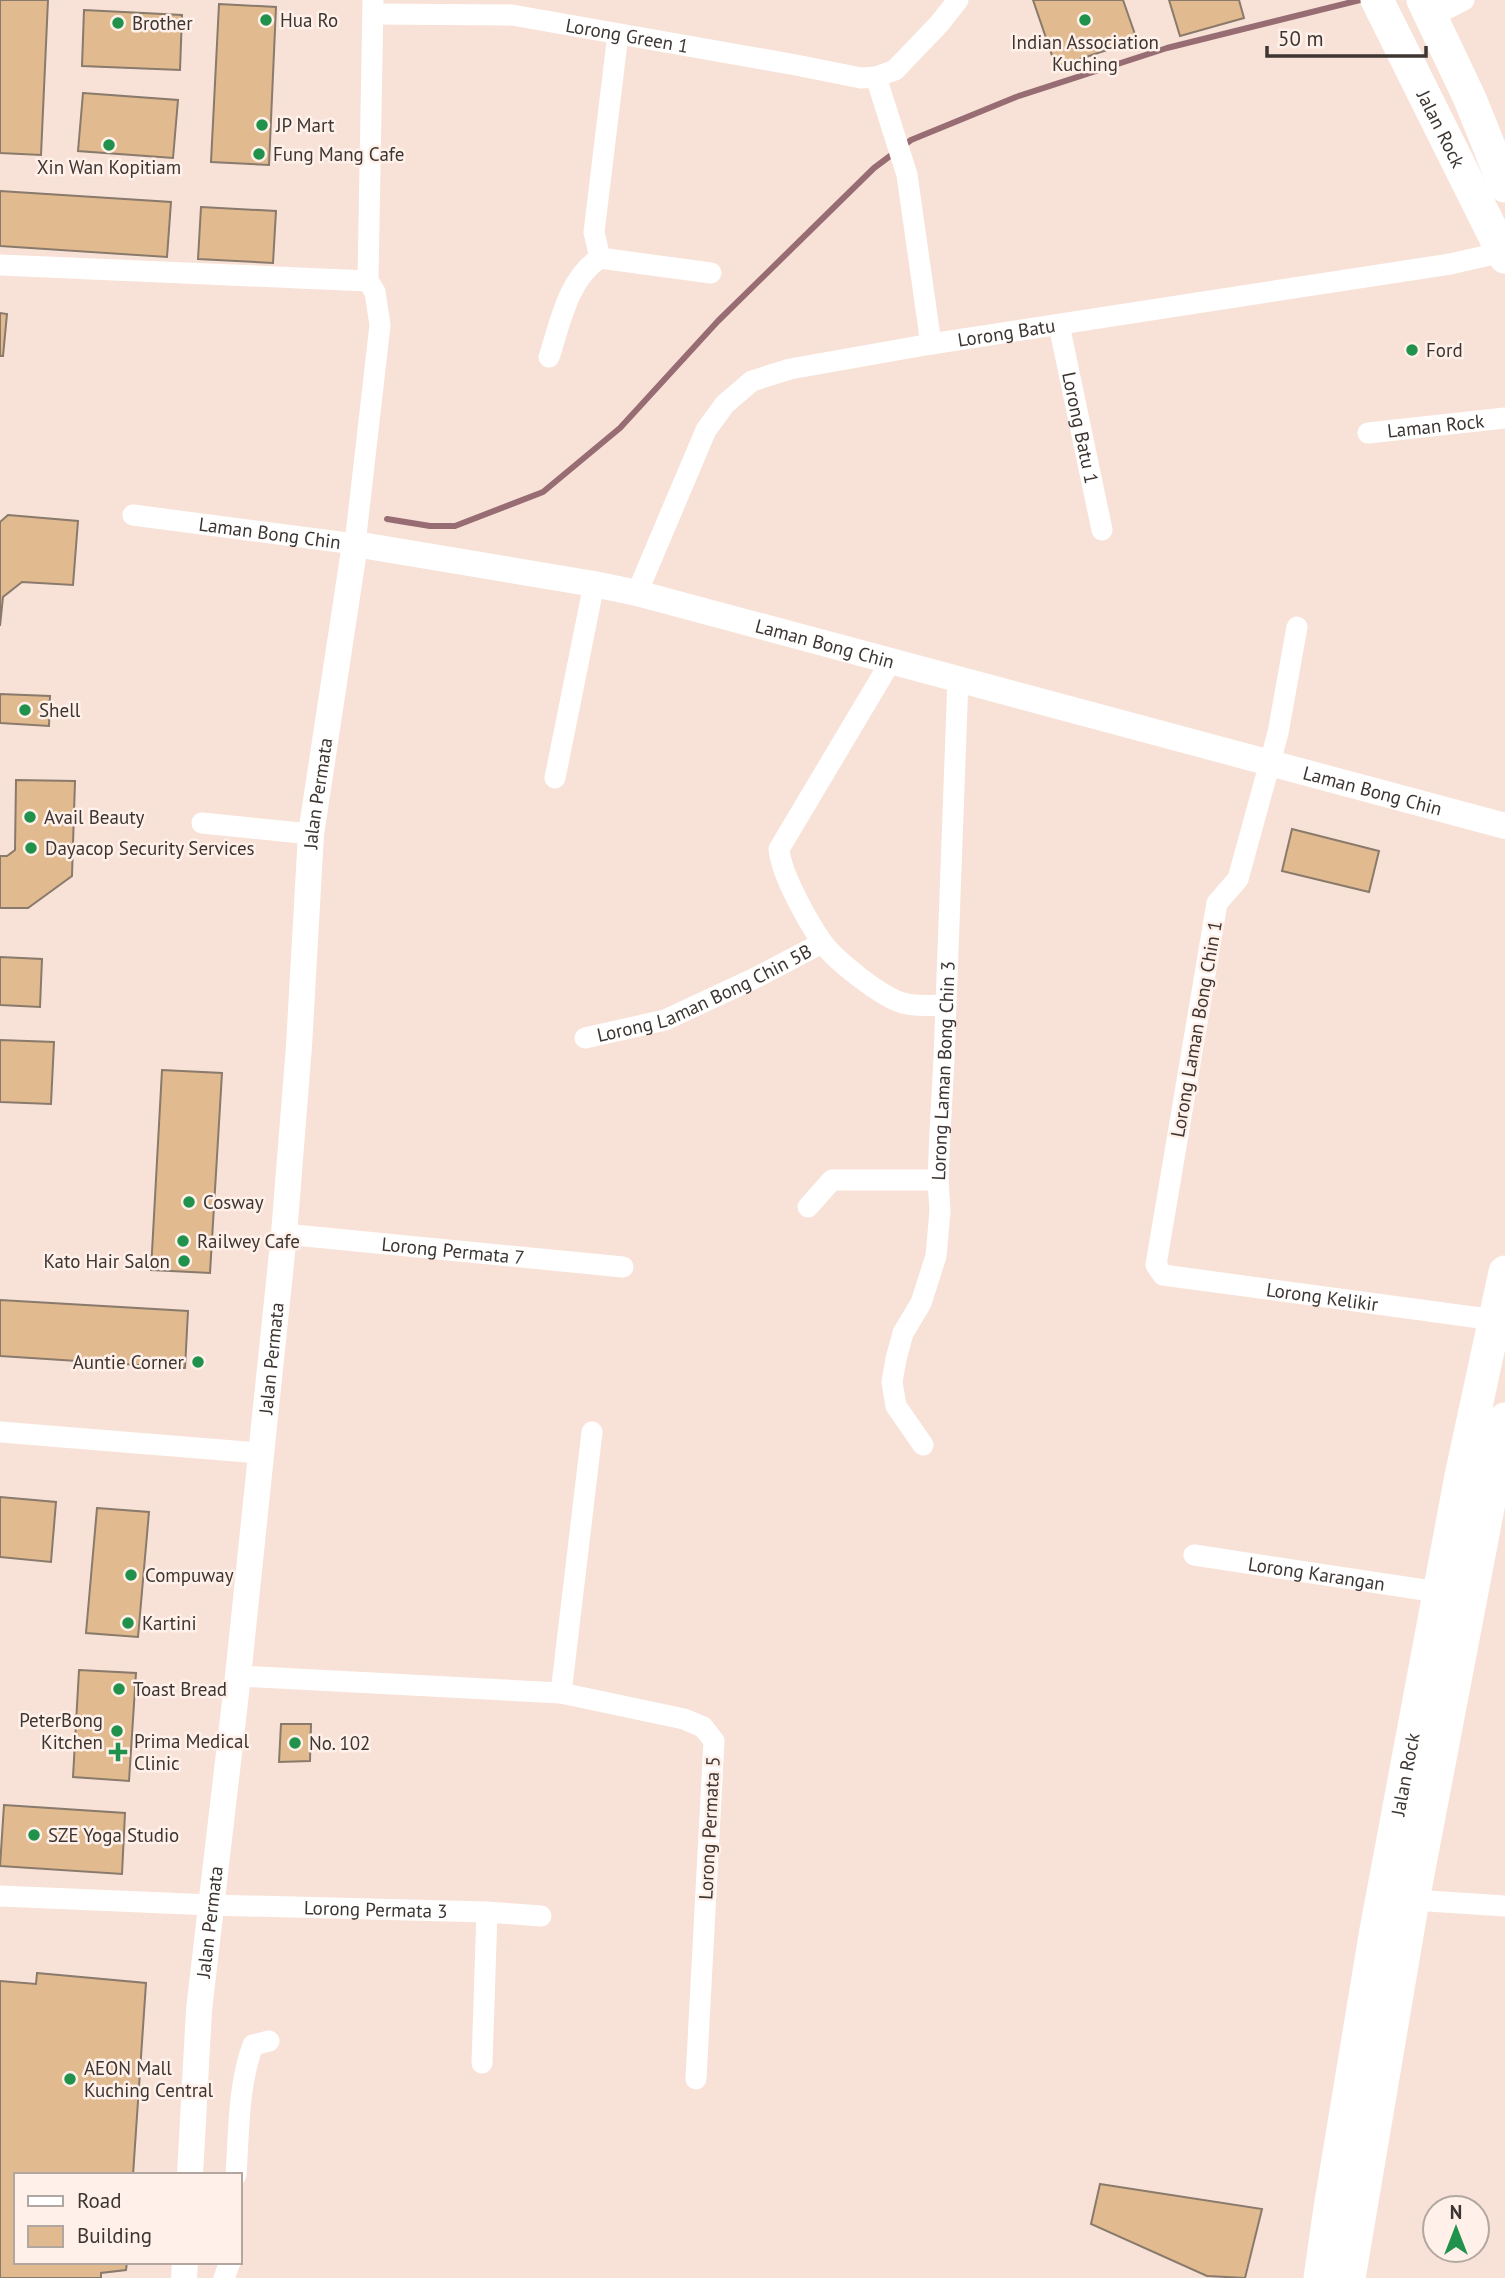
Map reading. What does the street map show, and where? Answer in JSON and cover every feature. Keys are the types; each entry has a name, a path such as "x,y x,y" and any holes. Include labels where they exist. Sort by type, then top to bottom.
{"main road":[{"name":"Jalan Rock","path":"1426,7 1470,99 1505,186"},
{"name":"Jalan Rock","path":"1380,8 1504,254"},
{"name":"Jalan Rock","path":"1320,2278 1376,1930 1438,1592 1505,1272"},
{"name":"Jalan Rock","path":"1349,2278 1413,1900 1505,1419"}],"street":[{"path":"931,344 907,175 876,77 895,70 958,0"},
{"path":"1426,7 1464,0"},
{"path":"355,544 380,325 375,292 368,281 373,7"},
{"name":"Lorong Green 1","path":"373,7 512,15 861,78 876,77"},
{"path":"600,258 594,232 618,34"},
{"name":"Lorong Batu","path":"637,593 706,430 725,404 752,381 790,369 931,344 1504,254"},
{"path":"549,357 568,300 580,275 600,258 711,273"},
{"path":"0,265 368,281"},
{"name":"Lorong Batu 1","path":"1059,325 1102,530"},
{"name":"Laman Rock","path":"1368,433 1505,418"},
{"name":"Laman Bong Chin","path":"133,515 355,544 637,593 1505,826"},
{"name":"Jalan Permata","path":"190,2173 200,2010 284,1234 299,1046 311,834 355,544"},
{"path":"555,778 594,584"},
{"name":"Lorong Laman Bong Chin 1","path":"1156,1265 1217,903 1238,879 1278,733 1297,627"},
{"path":"891,661 779,849 780,861 822,943 846,967 904,1004 946,1005"},
{"name":"Lorong Laman Bong Chin 3","path":"923,1445 896,1406 892,1382 903,1332 921,1303 936,1256 940,1211 938,1180 958,679"},
{"path":"202,823 311,834"},
{"name":"Lorong Laman Bong Chin 5B","path":"585,1038 665,1020 822,943"},
{"path":"808,1207 832,1180 938,1180"},
{"name":"Lorong Permata 7","path":"284,1234 622,1268"},
{"name":"Lorong Kelikir","path":"1156,1265 1163,1275 1495,1320"},
{"path":"0,1432 260,1453"},
{"path":"561,1693 592,1432"},
{"name":"Lorong Karangan","path":"1194,1555 1438,1592"},
{"name":"Lorong Permata 5","path":"238,1676 561,1693 684,1719 703,1727 714,1741 696,2079"},
{"name":"Lorong Permata 3","path":"0,1896 541,1916"},
{"path":"1413,1900 1505,1906"},
{"path":"482,2063 487,1912"},
{"path":"236,2173 239,2115 246,2063 253,2045 269,2041"}],"building":[{"path":"0,0 48,0 41,155 0,153"},
{"name":"Indian Association Kuching","path":"1033,0 1123,0 1137,40 1056,67"},
{"path":"1169,0 1239,0 1244,18 1180,36"},
{"path":"219,4 276,7 269,165 211,162"},
{"path":"84,10 182,15 180,70 82,66"},
{"path":"83,93 178,100 173,158 78,151"},
{"path":"0,191 171,202 167,257 0,246"},
{"path":"201,207 276,211 273,263 198,259"},
{"path":"0,313 7,314 3,356 0,356"},
{"path":"8,515 78,521 73,585 22,582 3,597 0,626 0,522"},
{"name":"Shell","path":"0,694 50,696 49,726 0,723"},
{"path":"16,780 75,781 72,876 28,908 0,908 0,856 7,856 15,850"},
{"path":"1292,829 1379,851 1369,892 1282,871"},
{"path":"0,957 42,959 40,1007 0,1005"},
{"path":"0,1040 54,1042 51,1104 0,1102"},
{"path":"162,1070 222,1073 210,1273 151,1270"},
{"path":"0,1300 188,1311 185,1368 0,1356"},
{"path":"0,1497 56,1502 51,1562 0,1557"},
{"path":"97,1508 149,1512 138,1637 86,1633"},
{"path":"79,1670 136,1673 129,1781 73,1777"},
{"name":"No. 102","path":"281,1724 311,1724 310,1761 279,1762"},
{"path":"4,1805 125,1813 122,1874 0,1866"},
{"name":"AEON Mall Kuching Central","path":"37,1973 146,1983 133,2173 14,2173 14,2264 127,2264 126,2270 101,2273 101,2278 0,2278 0,1981 36,1984"},
{"path":"1100,2184 1262,2209 1245,2278 1207,2276 1091,2224"}],"waterway":[{"path":"903,146 911,140 1016,97 1167,48 1360,0"},
{"path":"387,519 430,526 455,526 543,492 620,428 718,321 874,168 894,153"}],"place":[{"name":"Hua Ro","path":"266,20"},
{"name":"Indian Association Kuching","path":"1085,20"},
{"name":"Brother","path":"118,23"},
{"name":"JP Mart","path":"262,125"},
{"name":"Xin Wan Kopitiam","path":"109,145"},
{"name":"Fung Mang Cafe","path":"259,154"},
{"name":"Ford","path":"1412,350"},
{"name":"Shell","path":"25,710"},
{"name":"Avail Beauty","path":"30,817"},
{"name":"Dayacop Security Services","path":"31,848"},
{"name":"Cosway","path":"189,1202"},
{"name":"Railwey Cafe","path":"183,1241"},
{"name":"Kato Hair Salon","path":"184,1261"},
{"name":"Auntie Corner","path":"198,1362"},
{"name":"Compuway","path":"131,1575"},
{"name":"Kartini","path":"128,1623"},
{"name":"Toast Bread","path":"119,1689"},
{"name":"PeterBong Kitchen","path":"117,1731"},
{"name":"No. 102","path":"295,1743"},
{"name":"Prima Medical Clinic","path":"118,1752"},
{"name":"SZE Yoga Studio","path":"34,1835"},
{"name":"AEON Mall Kuching Central","path":"70,2079"}]}
